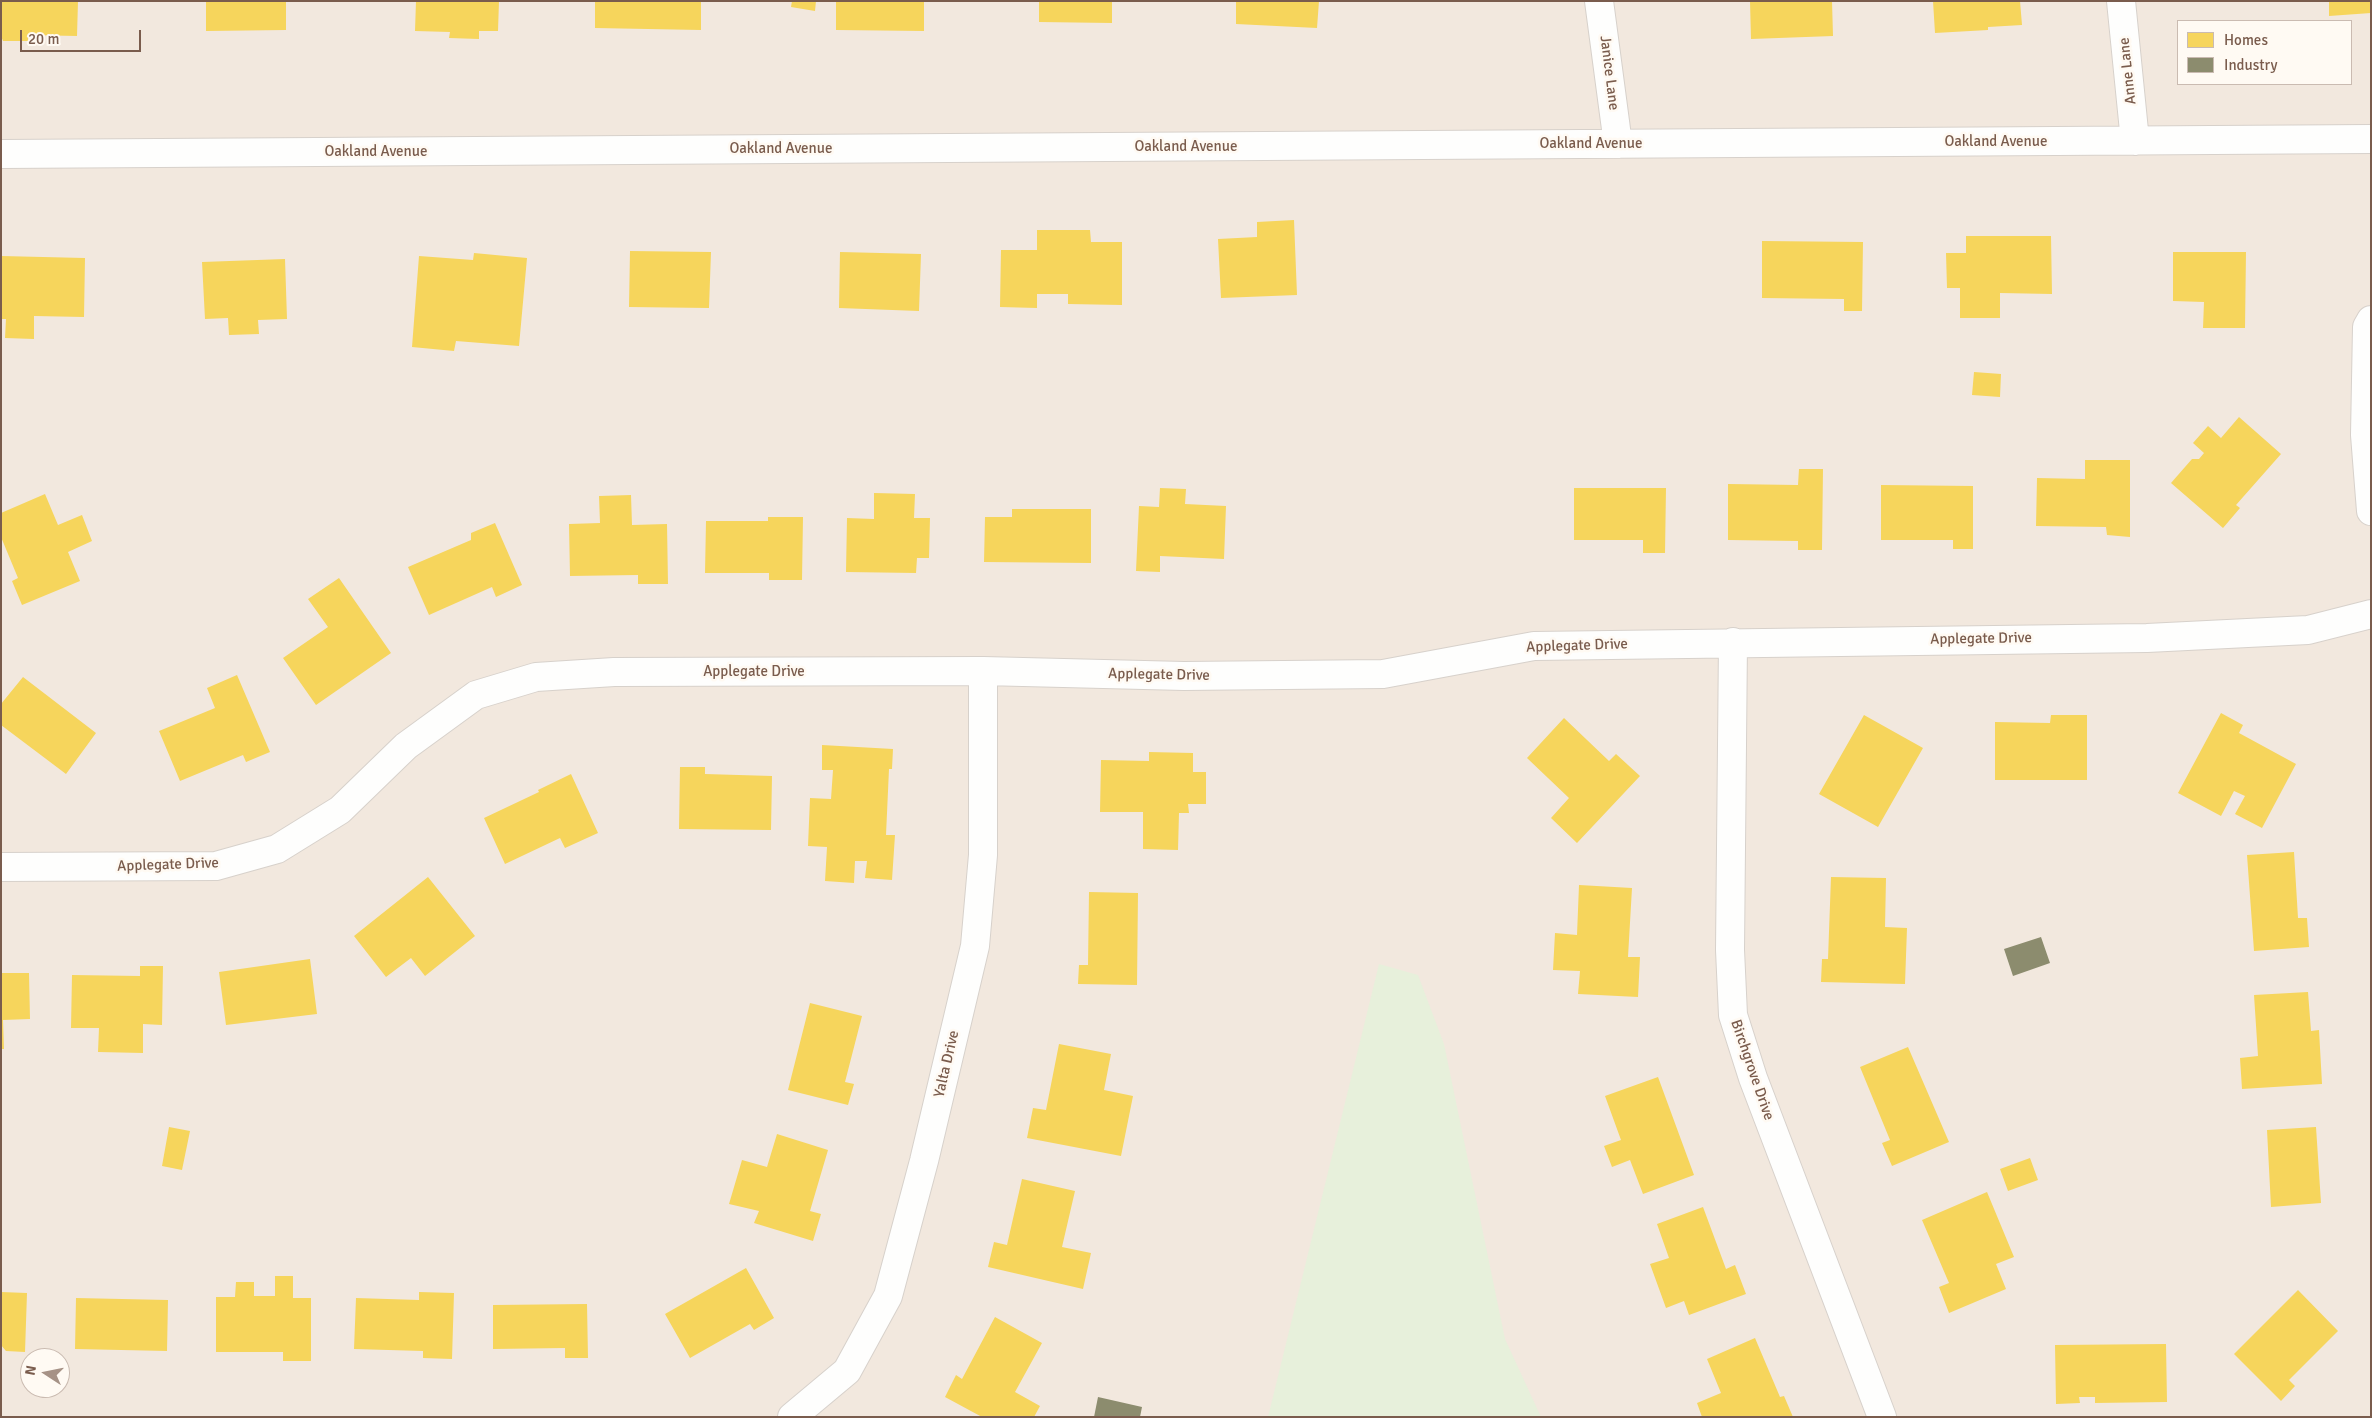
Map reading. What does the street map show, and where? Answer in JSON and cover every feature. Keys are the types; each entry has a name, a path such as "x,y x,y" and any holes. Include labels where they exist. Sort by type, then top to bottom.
{"street":[{"name":"Janice Lane","path":"1599,1 1618,144"},
{"name":"Anne Lane","path":"2121,1 2135,140"},
{"name":"Oakland Avenue","path":"1,154 2371,139"},
{"path":"2371,320 2367,327 2366,435 2371,511"},
{"name":"Applegate Drive","path":"1,867 216,866 277,849 340,810 406,746 476,694 536,677 614,672 982,671 1184,676 1383,674 1534,646 2157,637 2308,630 2371,614"},
{"name":"Birchgrove Drive","path":"1733,642 1730,950 1733,1015 1753,1078 1882,1417"},
{"name":"Yalta Drive","path":"792,1417 846,1371 888,1296 924,1161 975,946 983,855 982,671"}],"shaded area":[{"path":"1,1 2371,1 2371,1417 1,1417"}],"green space":[{"path":"1379,964 1418,975 1444,1044 1505,1339 1541,1417 1268,1417"}],"building: Homes":[{"path":"1,1 78,1 77,36 28,35 28,41 3,41 1,36"},
{"path":"206,1 286,1 286,30 206,31"},
{"path":"416,1 499,1 498,31 479,31 479,39 449,38 450,32 415,31"},
{"path":"595,1 701,1 701,30 595,28"},
{"path":"792,1 816,1 815,11 791,7"},
{"path":"836,1 924,1 924,31 836,30"},
{"path":"1039,1 1112,1 1112,23 1039,22"},
{"path":"1236,1 1319,1 1317,28 1236,24"},
{"path":"1750,1 1832,1 1833,36 1751,39"},
{"path":"1933,1 2020,1 2022,25 1988,27 1988,30 1935,33"},
{"path":"2329,1 2371,1 2371,13 2329,16"},
{"path":"1294,220 1297,295 1221,298 1218,239 1257,237 1257,222"},
{"path":"1037,230 1090,230 1091,242 1122,242 1122,305 1068,304 1068,294 1037,294 1037,308 1000,307 1001,250 1037,250"},
{"path":"1966,236 2051,236 2052,294 2000,293 2000,318 1960,318 1960,288 1947,288 1946,253 1966,253"},
{"path":"1762,241 1863,242 1862,311 1844,311 1844,299 1762,298"},
{"path":"630,251 711,252 709,308 629,307"},
{"path":"840,252 921,254 919,311 839,308"},
{"path":"2173,252 2246,252 2245,328 2203,328 2204,302 2173,301"},
{"path":"474,253 527,258 519,346 456,341 454,351 412,347 419,256 473,260"},
{"path":"1,256 85,258 84,317 34,316 34,339 5,338 6,319 1,319"},
{"path":"285,259 287,319 258,320 259,334 229,335 228,318 205,319 202,262"},
{"path":"1974,372 2001,374 2000,397 1972,395"},
{"path":"2239,417 2281,454 2236,505 2240,508 2223,528 2171,483 2192,459 2199,459 2204,453 2193,443 2208,426 2221,438"},
{"path":"2085,460 2130,460 2130,537 2107,535 2106,527 2036,526 2037,478 2085,479"},
{"path":"1799,469 1823,469 1822,550 1798,550 1798,541 1728,540 1728,484 1798,485"},
{"path":"1881,485 1973,486 1973,549 1953,549 1953,540 1881,540"},
{"path":"1160,488 1186,489 1185,504 1226,506 1224,559 1160,556 1160,572 1136,571 1139,506 1159,507"},
{"path":"1574,488 1666,488 1665,553 1643,553 1643,540 1574,540"},
{"path":"874,493 915,494 914,518 930,518 929,558 917,558 916,573 846,572 847,518 874,519"},
{"path":"45,494 58,525 82,515 92,541 68,552 80,581 22,605 12,581 18,578 1,537 1,513"},
{"path":"631,495 632,525 667,524 668,584 638,584 638,575 570,576 569,524 600,523 599,496"},
{"path":"1012,509 1091,509 1091,563 984,562 985,517 1012,517"},
{"path":"768,517 803,517 802,580 769,580 769,573 705,573 706,521 768,521"},
{"path":"495,523 522,585 496,597 492,587 429,615 408,567 471,540 471,533"},
{"path":"339,578 391,653 316,705 283,658 328,627 308,599"},
{"path":"237,675 270,752 246,762 243,755 180,781 159,731 215,708 207,688"},
{"path":"23,677 96,733 66,774 1,725 1,704"},
{"path":"2221,713 2243,725 2239,733 2296,764 2262,828 2235,814 2245,796 2234,791 2221,816 2178,793"},
{"path":"1864,715 1923,748 1878,827 1819,794"},
{"path":"2051,715 2087,715 2087,780 1995,780 1995,722 2050,723"},
{"path":"1564,718 1609,761 1616,754 1640,776 1577,843 1551,818 1569,798 1527,758"},
{"path":"822,745 893,749 892,769 889,769 886,835 895,835 892,880 865,878 867,861 855,861 854,883 825,881 827,847 808,846 810,798 831,799 833,770 822,770"},
{"path":"1149,752 1193,753 1193,772 1206,772 1206,804 1188,804 1189,813 1179,813 1178,850 1143,849 1143,812 1100,812 1101,760 1149,761"},
{"path":"680,767 705,767 705,774 772,776 771,830 679,829"},
{"path":"571,774 598,833 565,848 560,838 505,864 484,818 539,792 538,790"},
{"path":"2294,852 2298,918 2307,918 2309,947 2254,951 2247,855"},
{"path":"428,877 475,936 425,976 411,958 386,977 354,936"},
{"path":"1831,877 1886,878 1885,927 1907,928 1905,984 1821,982 1822,959 1828,959"},
{"path":"1579,885 1632,888 1628,957 1640,957 1638,997 1578,994 1580,971 1553,970 1555,933 1577,935"},
{"path":"1089,892 1138,893 1137,985 1078,984 1079,965 1088,965"},
{"path":"310,959 317,1014 226,1025 219,972"},
{"path":"140,966 163,966 162,1025 143,1024 143,1053 98,1052 99,1028 71,1028 72,975 140,976"},
{"path":"1,973 29,973 30,1019 3,1020 4,1049 1,1049"},
{"path":"2308,992 2311,1031 2319,1030 2322,1084 2242,1089 2240,1058 2258,1056 2254,995"},
{"path":"810,1003 862,1016 845,1082 854,1084 848,1105 788,1090"},
{"path":"1059,1044 1111,1054 1104,1090 1133,1096 1121,1156 1027,1138 1033,1108 1046,1110"},
{"path":"1908,1047 1949,1142 1892,1166 1882,1143 1890,1140 1860,1067"},
{"path":"1658,1077 1694,1175 1643,1194 1630,1160 1612,1167 1604,1146 1621,1140 1605,1096"},
{"path":"169,1127 190,1131 182,1170 162,1166"},
{"path":"2316,1127 2321,1203 2271,1207 2267,1130"},
{"path":"777,1134 828,1150 810,1211 821,1214 813,1241 754,1223 759,1211 729,1204 742,1160 767,1167"},
{"path":"2030,1158 2038,1180 2008,1191 2000,1169"},
{"path":"1022,1179 1075,1191 1062,1247 1091,1253 1083,1289 988,1267 994,1242 1007,1245"},
{"path":"1987,1192 2014,1257 1996,1264 2006,1289 1949,1313 1939,1287 1949,1283 1922,1220"},
{"path":"1703,1207 1726,1269 1735,1265 1746,1294 1689,1315 1684,1301 1666,1308 1650,1264 1669,1258 1657,1224"},
{"path":"746,1268 774,1318 754,1330 750,1324 690,1358 665,1314"},
{"path":"275,1276 293,1276 293,1298 311,1298 311,1361 283,1361 283,1352 216,1352 216,1297 235,1297 236,1282 254,1282 254,1296 275,1296"},
{"path":"2298,1290 2338,1331 2289,1380 2295,1386 2281,1401 2234,1354"},
{"path":"1,1292 27,1293 25,1348 20,1348 20,1352 6,1351 1,1345"},
{"path":"419,1292 454,1293 452,1359 423,1358 423,1351 354,1349 356,1298 419,1300"},
{"path":"76,1298 168,1300 167,1351 75,1349"},
{"path":"587,1304 588,1358 565,1358 565,1348 493,1349 493,1305"},
{"path":"995,1317 1042,1343 1015,1392 1040,1406 1034,1417 982,1417 945,1397 956,1375 962,1379"},
{"path":"1755,1338 1780,1397 1784,1396 1793,1417 1702,1417 1697,1403 1721,1393 1707,1359"},
{"path":"2166,1344 2167,1402 2095,1403 2095,1397 2079,1397 2080,1403 2056,1404 2055,1345"}],"building: Industry":[{"path":"2041,937 2050,963 2013,976 2004,949"},
{"path":"1098,1397 1142,1407 1140,1417 1094,1417"}]}
